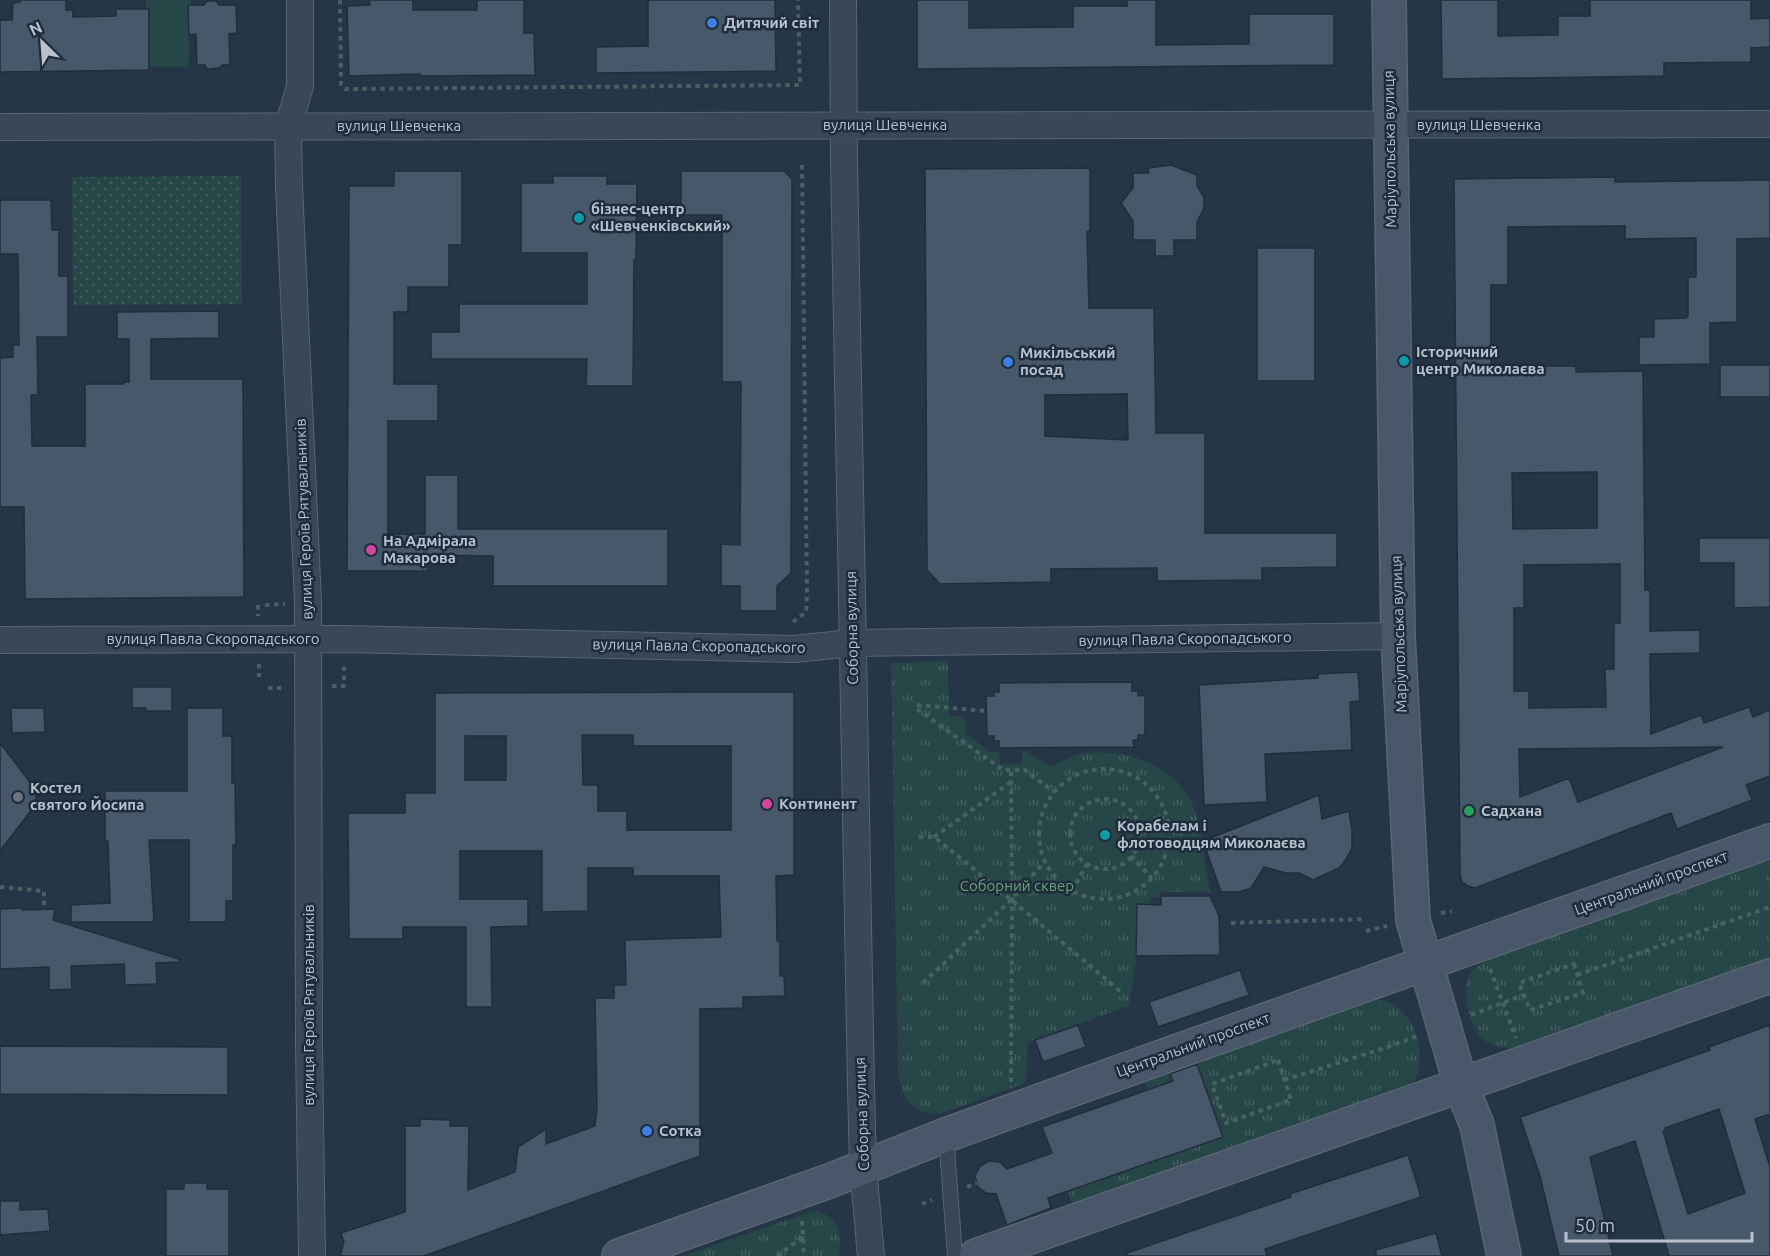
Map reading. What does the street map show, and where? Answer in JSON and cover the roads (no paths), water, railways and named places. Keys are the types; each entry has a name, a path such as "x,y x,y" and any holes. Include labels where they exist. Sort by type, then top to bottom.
{"main road":[{"name":"Маріупольська вулиця","path":"1389,0 1398,636 1413,920 1461,1085 1477,1125 1504,1256"},
{"name":"Центральний проспект","path":"619,1256 1370,982 1770,841"},
{"path":"976,1256 1770,976"}],"street":[{"name":"вулиця Героїв Рятувальників","path":"300,0 300,86 288,127 308,639 312,1256"},
{"name":"Соборна вулиця","path":"843,0 843,126 863,1167 870,1256"},
{"name":"вулиця Шевченка","path":"0,127 1770,124"},
{"name":"вулиця Павла Скоропадського","path":"0,640 308,639 794,649 852,643 1398,636"}],"lane":[{"path":"946,1135 955,1256"}],"place":[{"name":"Дитячий світ","path":"712,23"},
{"name":"бізнес-центр «Шевченківський»","path":"579,218"},
{"name":"Історичний центр Миколаєва","path":"1404,361"},
{"name":"Микільський посад","path":"1008,362"},
{"name":"На Адмірала Макарова","path":"371,550"},
{"name":"Костел святого Йосипа","path":"18,797"},
{"name":"Континент","path":"767,804"},
{"name":"Садхана","path":"1469,811"},
{"name":"Корабелам і флотоводцям Миколаєва","path":"1105,835"},
{"name":"Сотка","path":"647,1131"}],"park label":[{"name":"Соборний сквер","path":"1017,886"}]}
